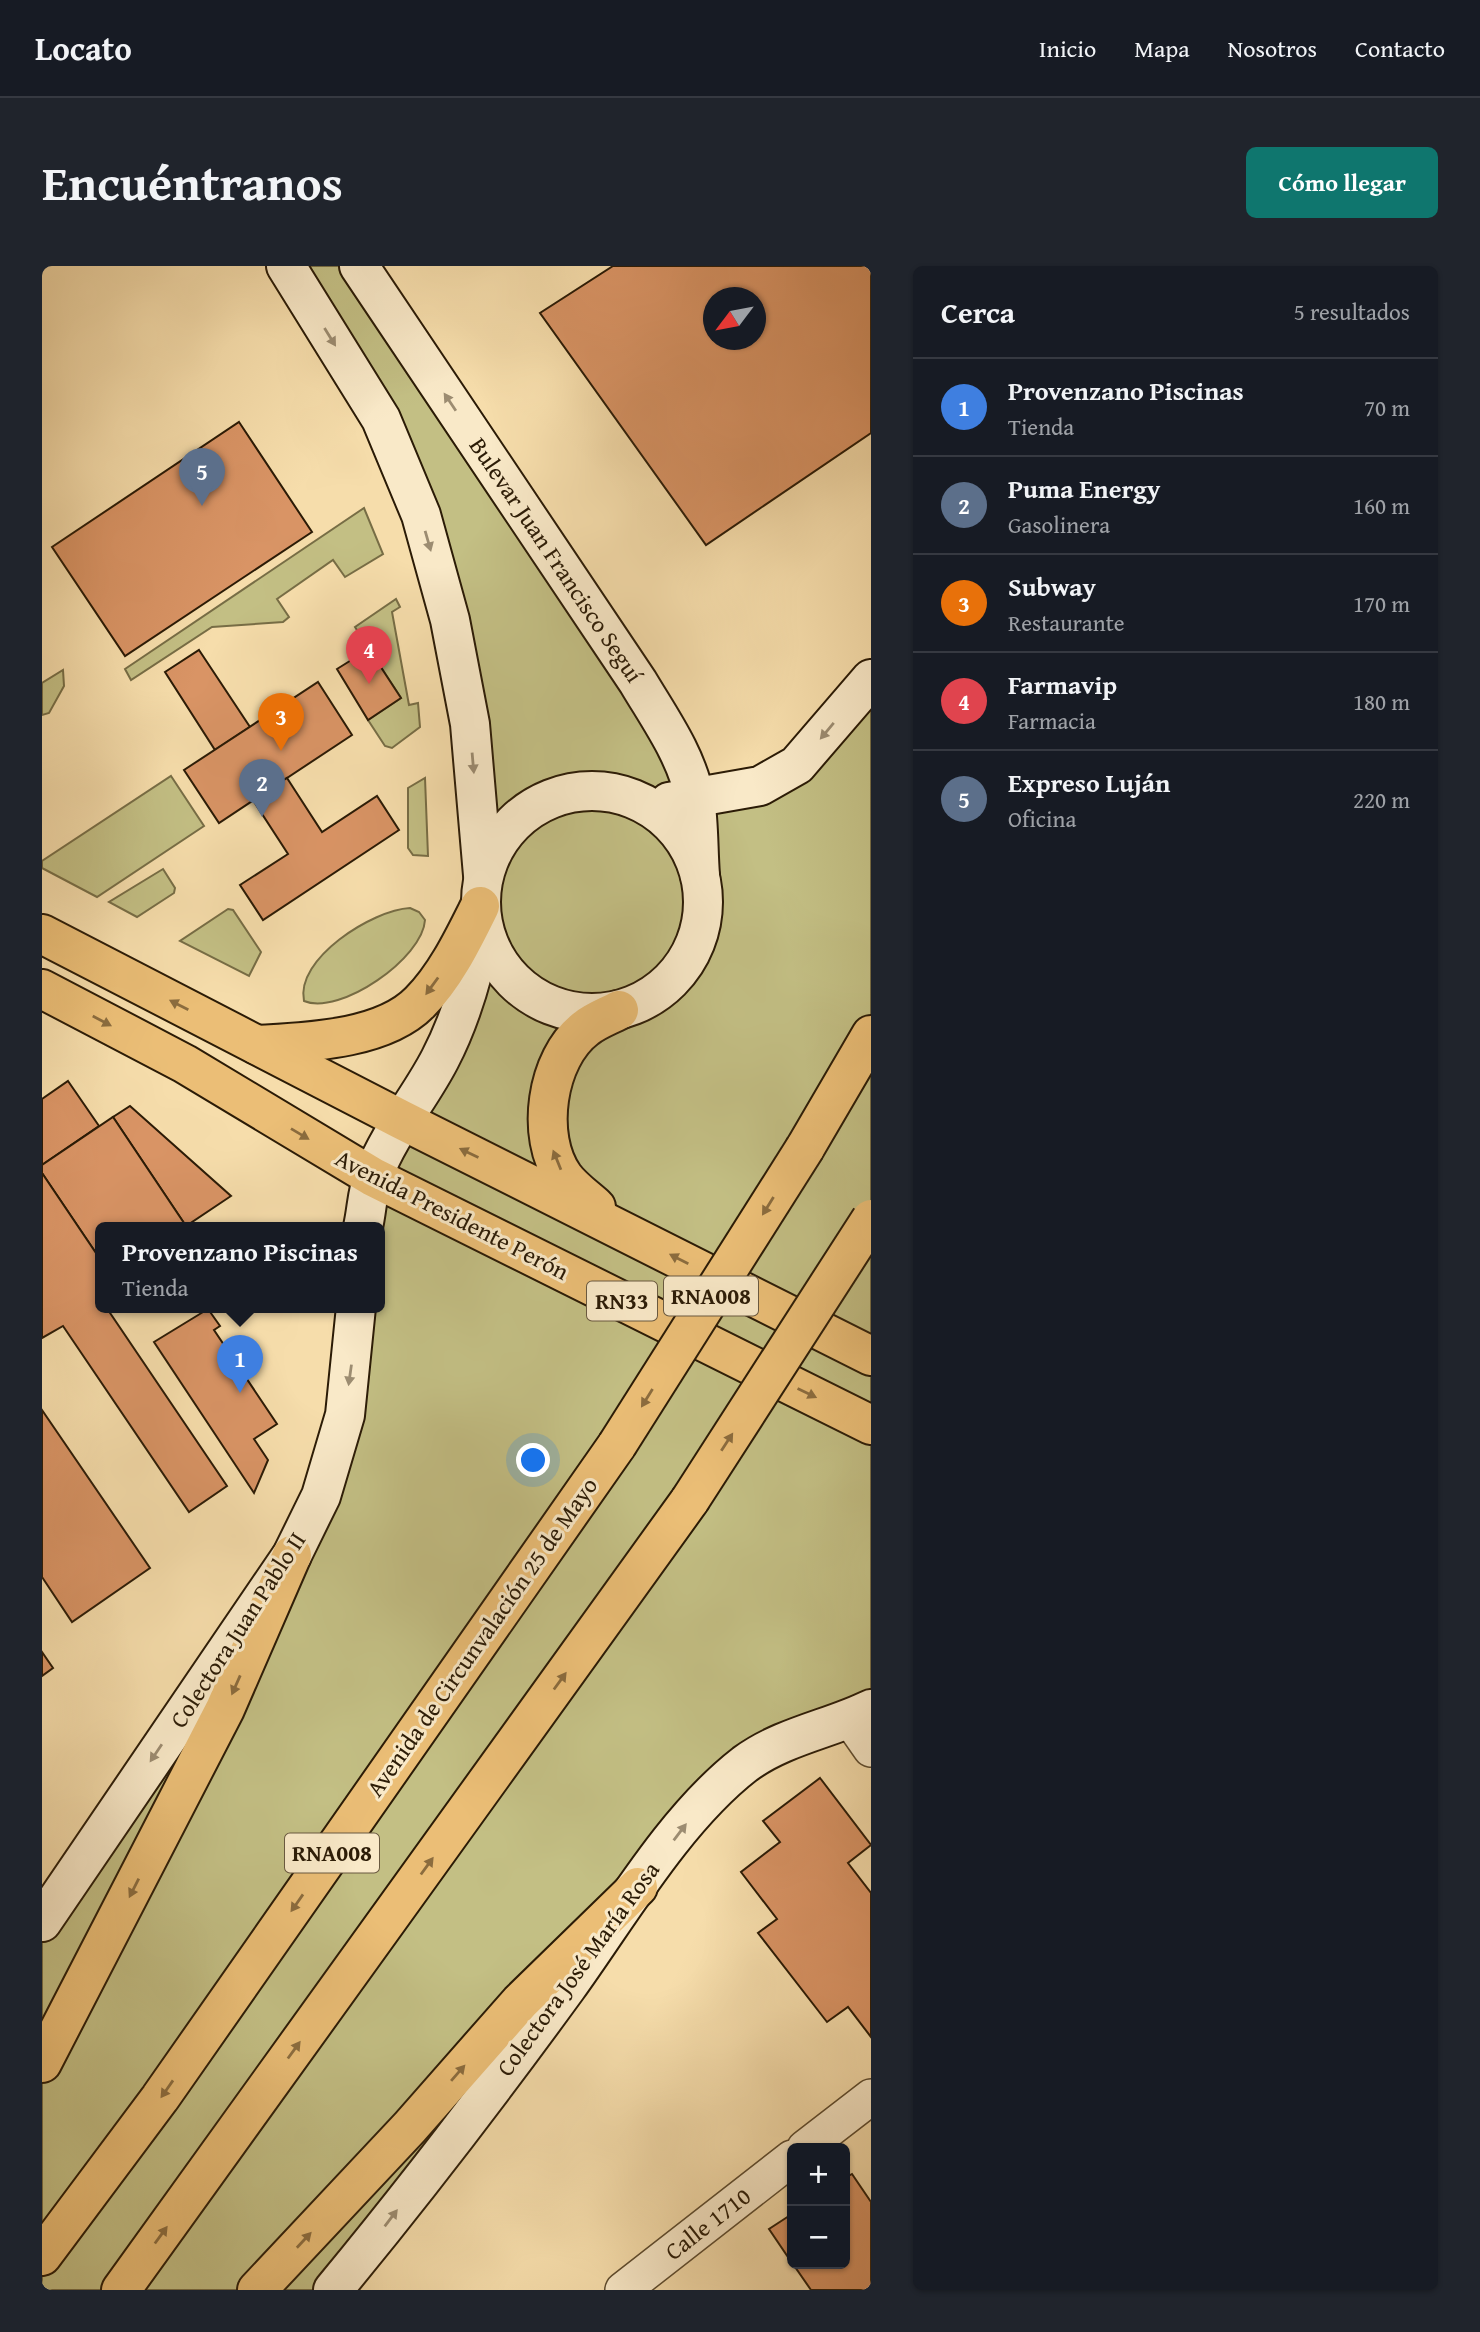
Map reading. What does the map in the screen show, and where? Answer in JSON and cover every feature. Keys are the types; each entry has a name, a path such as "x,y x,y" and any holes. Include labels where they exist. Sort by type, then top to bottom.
{"main road":[{"path":"286,266 381,419 421,515 450,620 470,724 482,904 492,951 506,972 524,990 545,1003 569,1011 595,1014 619,1010"},
{"name":"Bulevar Juan Francisco Seguí","path":"359,266 638,682 684,762 695,799 700,875"},
{"path":"646,804 695,799 760,786 797,765 871,679"},
{"path":"364,1222 373,1177 402,1120 439,1061 459,1018 475,969 491,853 505,832 522,815 544,801 569,793 595,790 621,794 646,804 670,823 688,847 700,875 703,904 699,933 687,960 670,982 646,1000 619,1010 584,1029 568,1049 548,1093 549,1140 564,1177 618,1228"},
{"path":"257,1045 343,1037 380,1027 419,1003 449,963 482,904"},
{"path":"42,934 402,1120"},
{"name":"Avenida Presidente Perón","path":"42,989 185,1065 373,1177 871,1425"},
{"name":"Avenida de Circunvalación 25 de Mayo","path":"42,2256 160,2098 617,1445 805,1148 871,1035"},
{"name":"RN33","path":"402,1120 871,1356"},
{"name":"RNA008","path":"121,2290 690,1500 871,1219"},
{"name":"Colectora Juan Pablo II","path":"42,1922 292,1555 321,1496 345,1415 355,1313"},
{"path":"42,2063 225,1709 292,1555"},
{"name":"Colectora José María Rosa","path":"333,2290 541,2021 638,1886 705,1799 747,1763 794,1737 864,1726"},
{"path":"257,2290 410,2127 520,2002 638,1886"}],"street":[{"path":"811,2143 871,2097"},
{"name":"Calle 1710","path":"623,2290 787,2162"}],"shaded area":[{"path":"286,266 359,266 695,799 760,786 871,679 871,1709 747,1763 333,2290 42,2290 42,1922 292,1555 354,1313 385,1313 385,1222 365,1222 483,927 421,515"},
{"path":"364,508 383,554 345,577 333,560 277,599 289,617 283,622 212,627 131,680 125,669"},
{"path":"396,599 400,607 392,612 409,705 418,703 420,727 392,748 385,746 368,720 401,698 355,627"},
{"path":"63,670 64,686 49,713 42,715 42,683"},
{"path":"171,776 204,826 97,897 42,868 42,861"},
{"path":"425,778 428,856 413,855 408,848 408,788"},
{"path":"163,869 175,888 174,893 137,917 109,902"},
{"path":"410,908 419,912 425,920 421,935 395,966 358,992 338,1000 319,1003 304,1001 304,985 311,969 339,940 376,917"},
{"path":"228,909 233,910 261,952 249,976 180,941"}],"building":[{"path":"613,266 871,266 871,433 706,545 540,313"},
{"path":"239,422 312,532 125,656 52,547"},
{"path":"369,649 401,698 368,720 337,669"},
{"path":"199,650 250,727 215,750 165,672"},
{"path":"318,682 352,735 219,823 184,770"},
{"path":"287,778 322,832 377,796 399,830 263,920 240,885 288,854 253,800"},
{"path":"68,1081 99,1126 42,1165 42,1099"},
{"path":"130,1106 231,1196 192,1222 183,1222 113,1117"},
{"path":"113,1117 183,1222 95,1222 95,1252 42,1173 42,1165"},
{"path":"42,1173 95,1252 95,1313 110,1313 227,1486 189,1512 63,1326 42,1338"},
{"path":"201,1313 211,1313 220,1326 214,1330 277,1424 254,1439 268,1460 254,1493 154,1342"},
{"path":"42,1410 150,1568 72,1622 42,1577"},
{"path":"42,1652 53,1668 42,1676"},
{"path":"820,1778 871,1845 848,1863 871,1893 871,2037 848,2007 827,2022 758,1933 777,1919 741,1872 780,1842 763,1821"},
{"path":"852,2174 871,2202 871,2290 811,2290 796,2269 850,2269"},
{"path":"787,2217 787,2256 769,2229"}],"place":[{"name":"Expreso Luján","path":"202,506"},
{"name":"Farmavip","path":"369,684"},
{"name":"Subway","path":"281,751"},
{"name":"Puma Energy","path":"262,817"},
{"name":"Provenzano Piscinas","path":"240,1393"}]}
